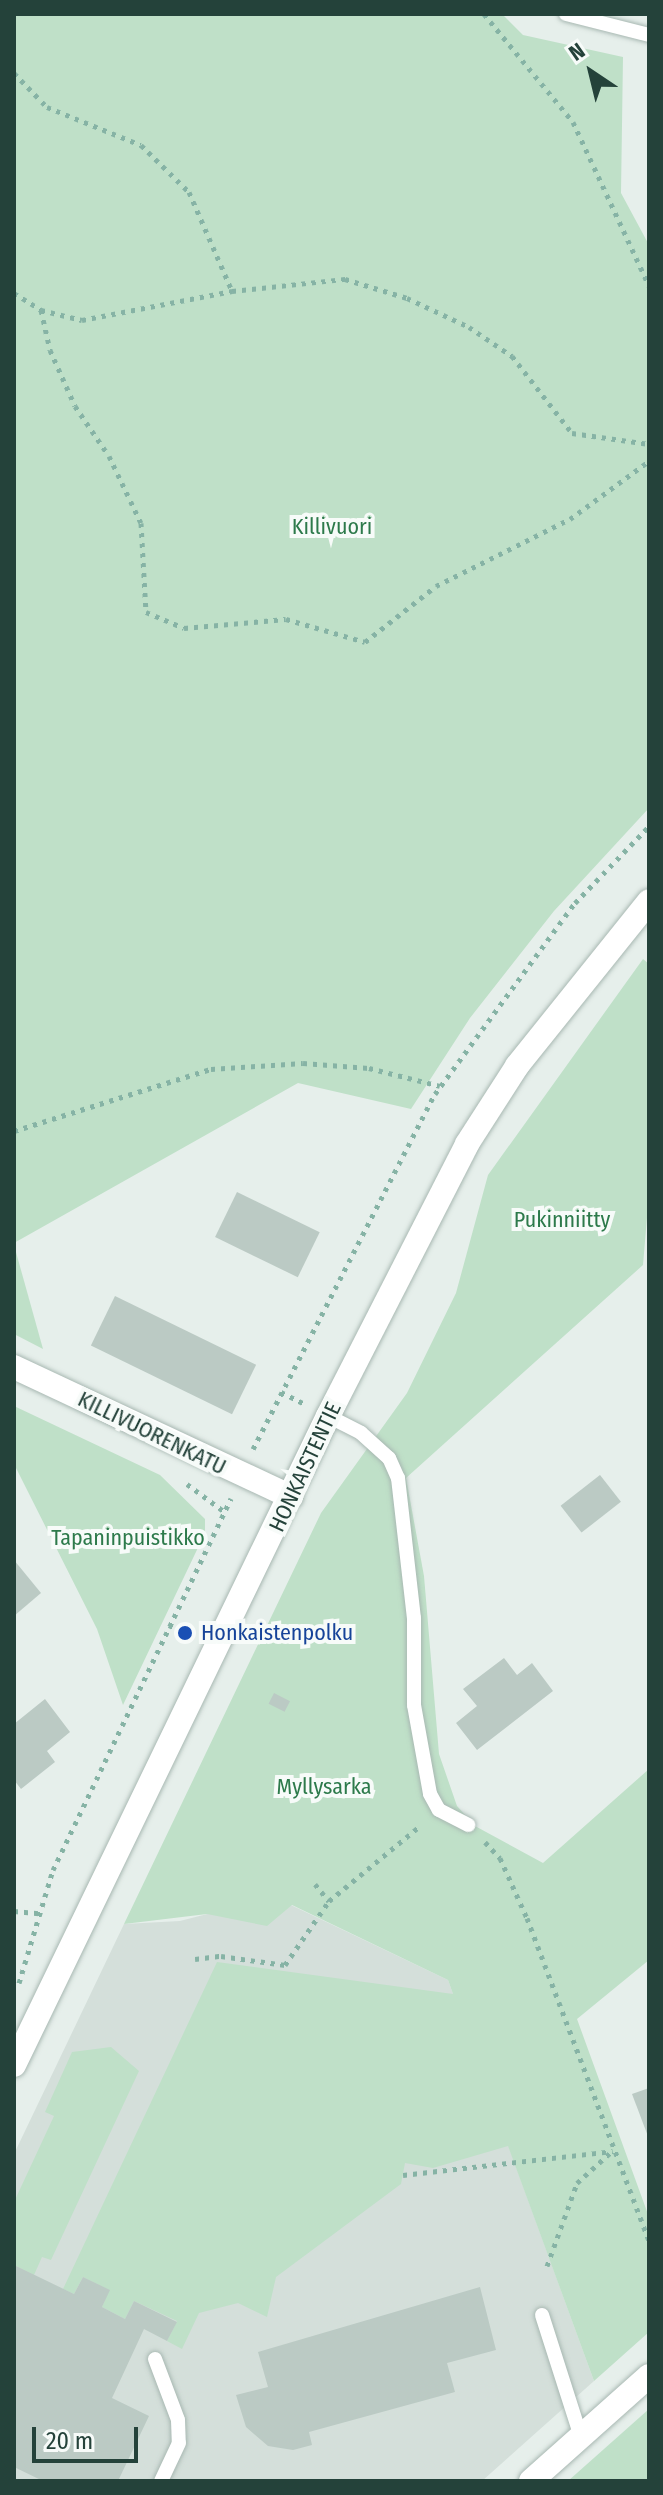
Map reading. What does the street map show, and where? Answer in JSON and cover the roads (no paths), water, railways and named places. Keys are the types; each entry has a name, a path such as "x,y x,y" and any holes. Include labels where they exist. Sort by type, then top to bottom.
{"street":[{"name":"HONKAISTENTIE","path":"14,2065 328,1416 467,1144 517,1066 649,901"},
{"name":"KILLIVUORENKATU","path":"14,1367 240,1476 291,1497"},
{"path":"531,2481 649,2376"}],"lane":[{"path":"569,14 649,35"},
{"path":"328,1416 361,1433 389,1458 398,1478 414,1618 414,1705 430,1794 439,1810 468,1825"},
{"path":"542,2315 581,2437"},
{"path":"155,2359 178,2420 179,2443 161,2481"}],"place":[{"name":"Honkaistenpolku","path":"185,1633"}],"park label":[{"name":"Killivuori","path":"332,527"},
{"name":"Pukinniitty","path":"562,1220"},
{"name":"Tapaninpuistikko","path":"128,1538"},
{"name":"Myllysarka","path":"324,1787"}]}
